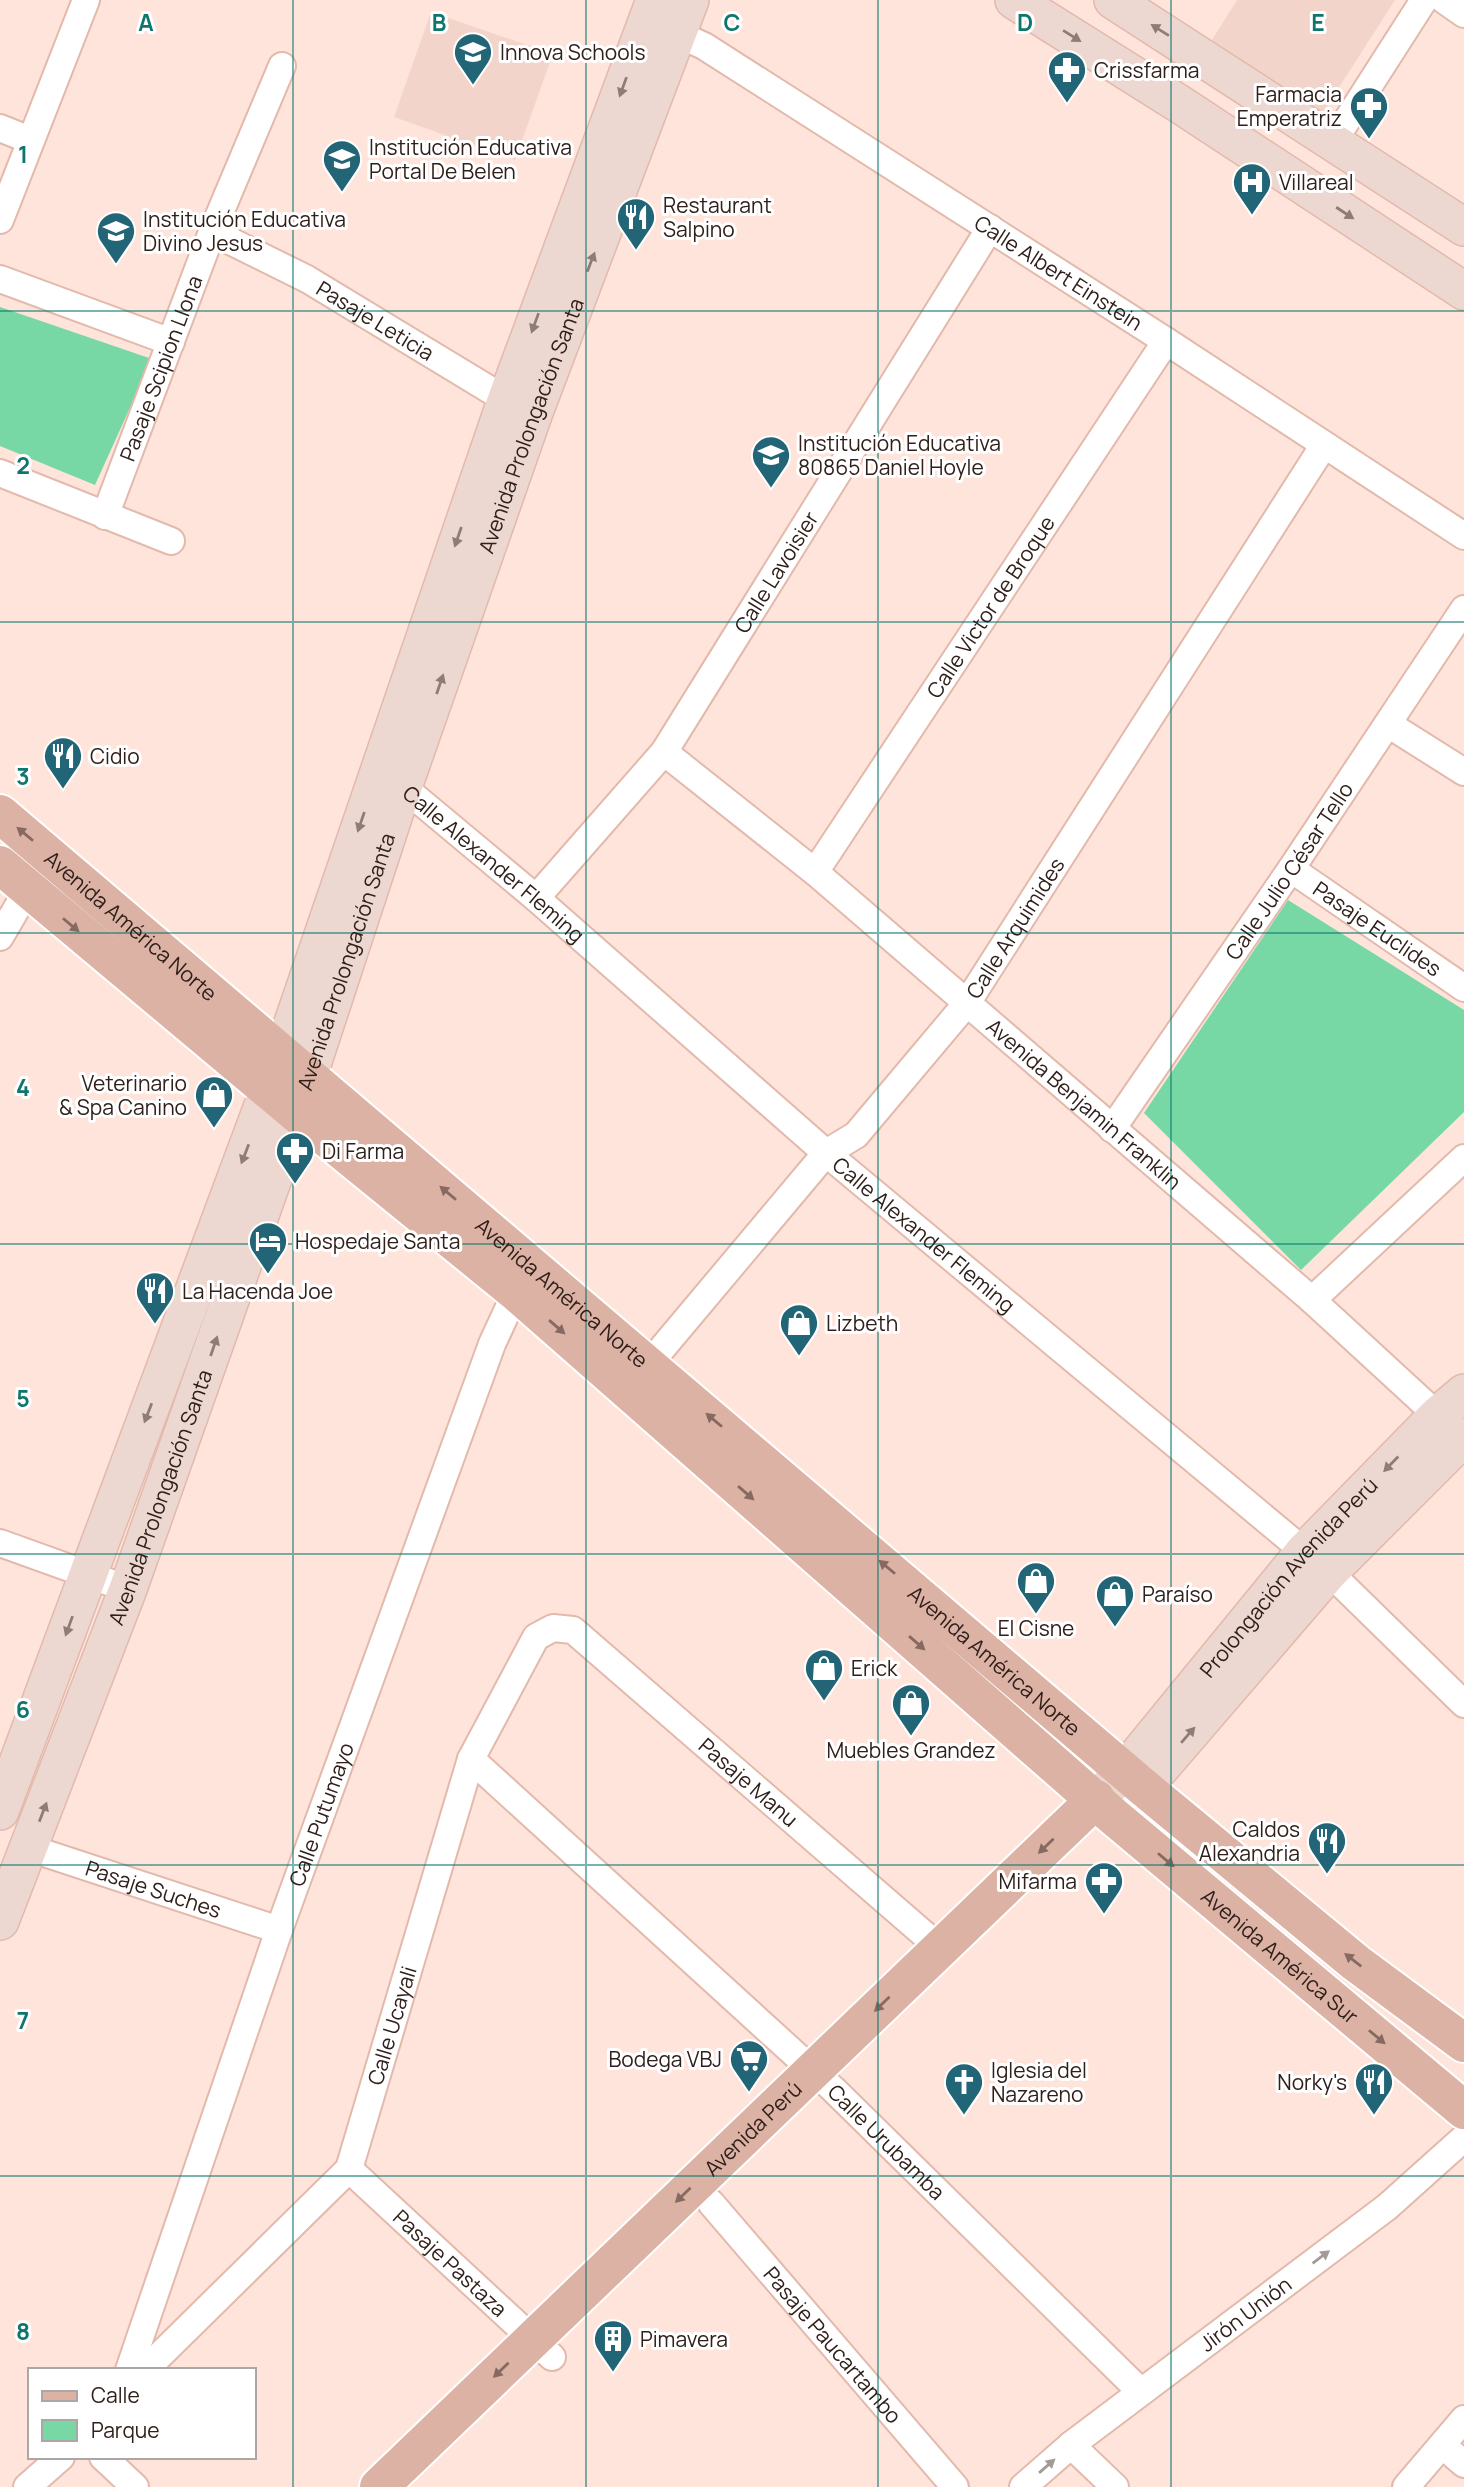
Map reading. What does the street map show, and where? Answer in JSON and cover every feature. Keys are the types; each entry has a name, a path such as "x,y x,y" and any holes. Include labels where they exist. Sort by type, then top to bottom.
{"main road":[{"name":"Avenida América Norte","path":"0,814 295,1063 525,1279 1105,1807"},
{"name":"Avenida América Norte","path":"0,864 282,1101 525,1279 649,1364 1134,1779"},
{"name":"Avenida América Sur","path":"1134,1779 1356,1963 1464,2043"},
{"name":"Avenida Perú","path":"379,2487 712,2203 940,1948 1105,1807"},
{"name":"Avenida Perú","path":"417,2487 542,2348 1105,1807"},
{"name":"Avenida América Sur","path":"1105,1807 1464,2110"}],"street":[{"path":"0,220 86,0"},
{"path":"1014,0 1181,105 1464,291"},
{"path":"1113,0 1464,227"},
{"path":"1333,142 1424,0"},
{"path":"1444,0 1464,14"},
{"name":"Calle Albert Einstein","path":"668,14 704,46 1166,341 1464,536"},
{"name":"Avenida Prolongación Santa","path":"0,1921 128,1589 282,1101 389,782 519,408 668,14"},
{"path":"1181,105 1211,62"},
{"name":"Pasaje Scipion Llona","path":"105,516 212,232 282,66"},
{"path":"0,128 30,140"},
{"name":"Calle Lavoisier","path":"536,898 664,752 990,228"},
{"name":"Pasaje Leticia","path":"212,232 307,279 519,408"},
{"path":"0,279 171,342"},
{"name":"Calle Victor de Broque","path":"816,872 1166,341"},
{"name":"Calle Arquimides","path":"649,1364 826,1153 856,1135 967,1003 1324,445"},
{"path":"0,473 171,541"},
{"name":"Calle Julio César Tello","path":"1112,1129 1292,869 1464,609"},
{"path":"1388,724 1464,772"},
{"name":"Avenida Benjamin Franklin","path":"664,752 816,872 1112,1129 1457,1421"},
{"name":"Calle Alexander Fleming","path":"389,782 536,898 826,1153 1317,1562 1464,1704"},
{"name":"Pasaje Euclides","path":"1292,869 1464,988"},
{"path":"0,937 28,889"},
{"name":"Avenida Prolongación Santa","path":"0,1811 88,1574 282,1101"},
{"path":"1312,1300 1464,1158"},
{"name":"Calle Putumayo","path":"130,2368 279,1930 492,1344 525,1279"},
{"name":"Prolongación Avenida Perú","path":"1134,1779 1317,1562 1457,1421"},
{"path":"0,1543 128,1589"},
{"name":"Calle Ucayali","path":"147,2368 349,2169 471,1759 536,1637 552,1628"},
{"name":"Pasaje Manu","path":"552,1628 573,1630 940,1948"},
{"name":"Calle Urubamba","path":"471,1759 823,2080 1141,2392"},
{"name":"Avenida Perú","path":"1105,1807 1134,1779"},
{"name":"Pasaje Suches","path":"29,1848 279,1930"},
{"name":"Jirón Unión","path":"1023,2487 1071,2445 1387,2207 1464,2138"},
{"name":"Pasaje Pastaza","path":"349,2169 542,2348"},
{"name":"Pasaje Paucartambo","path":"712,2203 955,2487"},
{"path":"1405,2487 1464,2419"},
{"path":"1071,2445 1115,2487"},
{"path":"1442,2445 1464,2464"},
{"path":"27,2487 59,2459"},
{"path":"105,2459 135,2487"}],"shaded area":[{"path":"1237,0 1395,0 1322,114 1212,40"},
{"name":"Innova Schools","path":"431,12 553,54 515,160 394,117"}],"green space":[{"path":"0,307 152,359 95,485 0,446"},
{"path":"1288,900 1464,1010 1464,1112 1301,1270 1144,1113"}],"place":[{"name":"Innova Schools","path":"473,86"},
{"name":"Crissfarma","path":"1067,104"},
{"name":"Farmacia Emperatriz","path":"1369,140"},
{"name":"Institución Educativa Portal De Belen","path":"342,193"},
{"name":"Villareal","path":"1252,216"},
{"name":"Restaurant Salpino","path":"636,251"},
{"name":"Institución Educativa Divino Jesus","path":"116,265"},
{"name":"Institución Educativa 80865 Daniel Hoyle","path":"771,489"},
{"name":"Cidio","path":"63,790"},
{"name":"Veterinario & Spa Canino","path":"214,1129"},
{"name":"Di Farma","path":"295,1185"},
{"name":"Hospedaje Santa","path":"268,1275"},
{"name":"La Hacenda Joe","path":"155,1325"},
{"name":"Lizbeth","path":"799,1357"},
{"name":"El Cisne","path":"1036,1615"},
{"name":"Paraíso","path":"1115,1628"},
{"name":"Erick","path":"824,1702"},
{"name":"Muebles Grandez","path":"911,1737"},
{"name":"Caldos Alexandria","path":"1327,1875"},
{"name":"Mifarma","path":"1104,1915"},
{"name":"Bodega VBJ","path":"749,2093"},
{"name":"Iglesia del Nazareno","path":"964,2116"},
{"name":"Norky's","path":"1374,2116"},
{"name":"Pimavera","path":"613,2373"}]}
